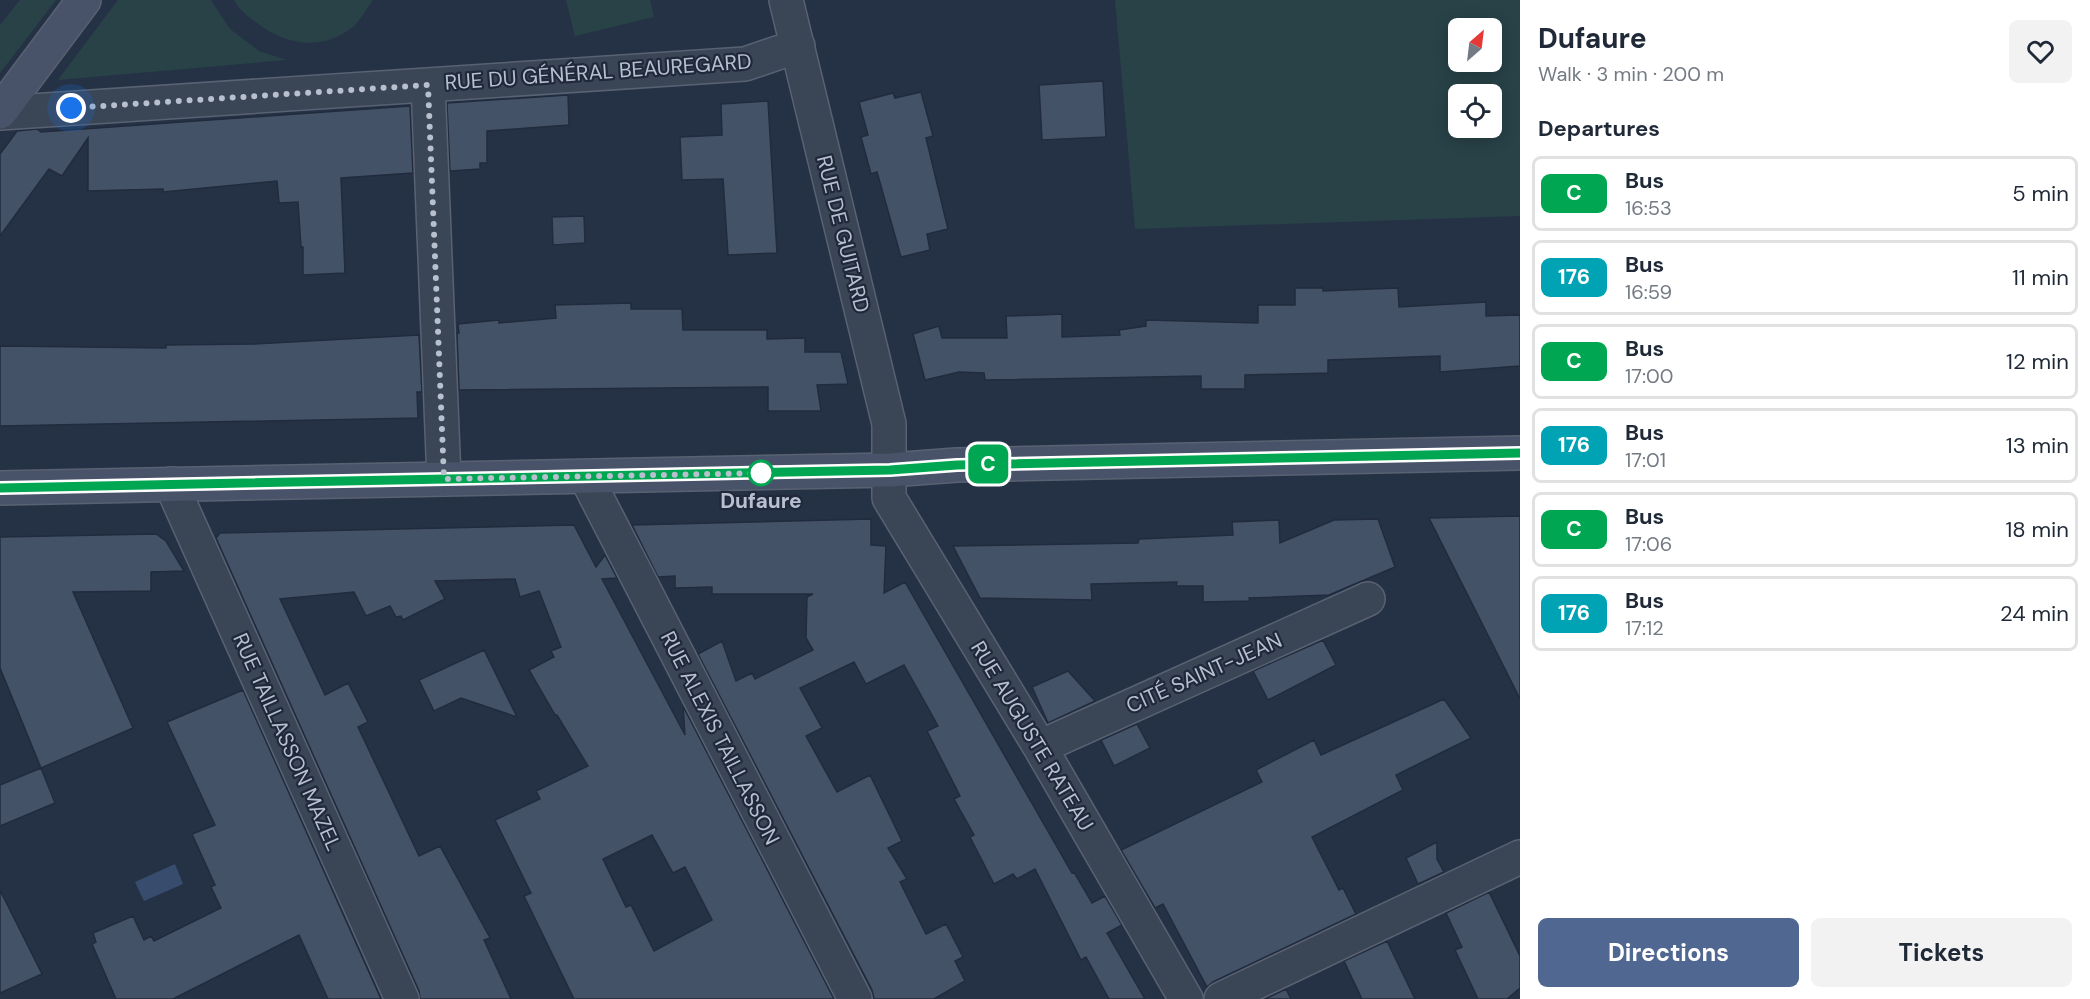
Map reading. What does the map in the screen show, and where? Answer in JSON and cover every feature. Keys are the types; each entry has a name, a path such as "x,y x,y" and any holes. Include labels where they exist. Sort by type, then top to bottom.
{"main road":[{"path":"0,112 84,0"},
{"path":"0,488 890,470 957,465 1520,453"}],"street":[{"name":"RUE DE GUITARD","path":"786,0 889,424 890,470"},
{"name":"RUE DU GÉNÉRAL BEAUREGARD","path":"0,112 745,64 798,46"},
{"path":"428,85 444,479"},
{"name":"RUE AUGUSTE RATEAU","path":"890,470 889,498 1040,747 1185,999"},
{"name":"RUE ALEXIS TAILLASSON","path":"586,477 855,999"},
{"name":"RUE TAILLASSON MAZEL","path":"171,484 402,999"},
{"name":"CITÉ SAINT-JEAN","path":"1040,747 1368,599"},
{"path":"1221,999 1520,856"}],"green space":[{"path":"20,0 56,0 0,73 0,25"},
{"path":"118,0 211,0 230,29 259,51 286,60 58,80"},
{"path":"234,0 373,0 354,26 332,39 309,43 286,39 264,28 247,16"},
{"path":"566,0 650,0 654,17 575,36"},
{"path":"1115,0 1520,0 1520,216 1135,229"}],"water":[{"path":"175,864 183,884 144,901 135,882"}],"building":[{"path":"1103,81 1106,137 1042,140 1039,85"},
{"path":"921,92 933,136 926,138 948,229 927,234 930,250 901,257 877,172 871,174 861,137 868,135 859,102 893,93 895,98"},
{"path":"568,95 569,125 487,131 487,163 480,163 480,169 450,171 447,103"},
{"path":"768,101 777,253 728,255 723,179 682,180 680,137 722,135 721,104"},
{"path":"410,106 413,173 341,178 345,273 303,275 303,247 301,247 298,202 279,203 277,181 163,192 163,189 88,191 88,138 62,176 49,169 0,236 0,154 17,131 37,129 41,132"},
{"path":"584,216 585,243 553,245 552,217"},
{"path":"1295,288 1323,288 1323,291 1398,288 1399,307 1486,302 1486,316 1520,315 1520,366 1440,372 1440,356 1328,360 1328,373 1245,375 1245,389 1201,389 1201,376 985,380 984,373 959,372 925,380 913,334 939,326 942,338 1007,338 1006,316 1062,314 1062,337 1120,335 1119,330 1146,326 1146,320 1258,323 1258,305 1295,305"},
{"path":"631,303 631,309 682,309 683,330 767,330 767,339 805,338 805,352 841,352 848,384 817,385 821,411 768,411 768,387 459,390 458,324 556,318 555,305"},
{"path":"419,335 422,392 417,392 418,418 0,426 0,346 166,348 166,345 254,344"},
{"path":"1520,516 1520,699 1429,518"},
{"path":"871,519 871,545 886,546 884,593 905,582 1072,873 1074,872 1092,903 1105,896 1122,925 1107,933 1145,999 1109,999 1086,957 1081,960 1035,869 1017,879 1013,874 994,884 970,837 974,835 954,799 960,796 927,731 938,726 904,665 866,684 854,662 800,688 822,728 806,736 837,792 870,775 902,841 888,848 907,879 900,882 926,934 946,924 963,957 955,961 965,981 934,999 874,999 872,990 698,654 722,641 736,681 752,673 755,679 813,650 806,638 807,597 813,594 712,594 712,587 675,588 675,576 658,577 632,525"},
{"path":"1378,519 1395,567 1329,595 1249,598 1250,601 1203,602 1203,586 1176,586 1177,582 1091,584 1092,600 980,598 953,546 1138,543 1139,539 1233,535 1232,522 1279,520 1280,543 1334,520"},
{"path":"574,525 596,567 605,555 617,578 602,579 685,735 683,706 834,999 574,999 524,896 531,893 495,820 540,799 536,791 588,766 529,670 554,657 551,651 561,647 539,591 520,597 515,579 435,581 445,599 403,620 401,616 396,617 390,606 366,616 354,592 280,599 325,695 348,683 368,722 358,727 419,856 440,846 490,938 484,940 511,999 420,999 419,991 216,538 220,533","holes":["652,835 673,873 685,867 712,920 654,951 631,905 626,907 603,859"]},
{"path":"156,534 166,541 184,571 151,572 151,591 73,592 133,728 41,768 0,668 0,537"},
{"path":"1323,640 1336,665 1268,700 1253,671"},
{"path":"484,650 517,717 461,698 434,711 419,680"},
{"path":"1068,671 1095,701 1048,723 1032,687"},
{"path":"243,690 381,999 328,999 299,935 173,999 116,999 92,944 96,942 93,933 133,916 144,940 151,936 154,941 221,908 211,887 215,885 192,834 215,825 167,722"},
{"path":"1444,699 1471,738 1396,775 1403,790 1312,837 1339,890 1343,888 1356,914 1213,982 1207,987 1163,904 1155,908 1121,850 1262,782 1256,770 1314,740 1321,755"},
{"path":"1137,724 1150,748 1114,766 1101,740"},
{"path":"41,768 55,803 0,826 0,785"},
{"path":"1437,842 1437,859 1444,872 1418,884 1406,858"},
{"path":"0,890 42,974 0,993"},
{"path":"1489,892 1520,956 1520,988 1507,999 1478,999 1455,950 1462,947 1446,913"},
{"path":"1387,941 1415,999 1362,999 1344,961"},
{"path":"1286,989 1291,999 1265,999"}],"bus line":[{"name":"C","path":"0,488 890,470 957,465 1520,453"}],"place":[{"name":"Dufaure","path":"761,473"}],"route":[{"path":"71,108 428,85 444,479 767,473 761,473"}]}
